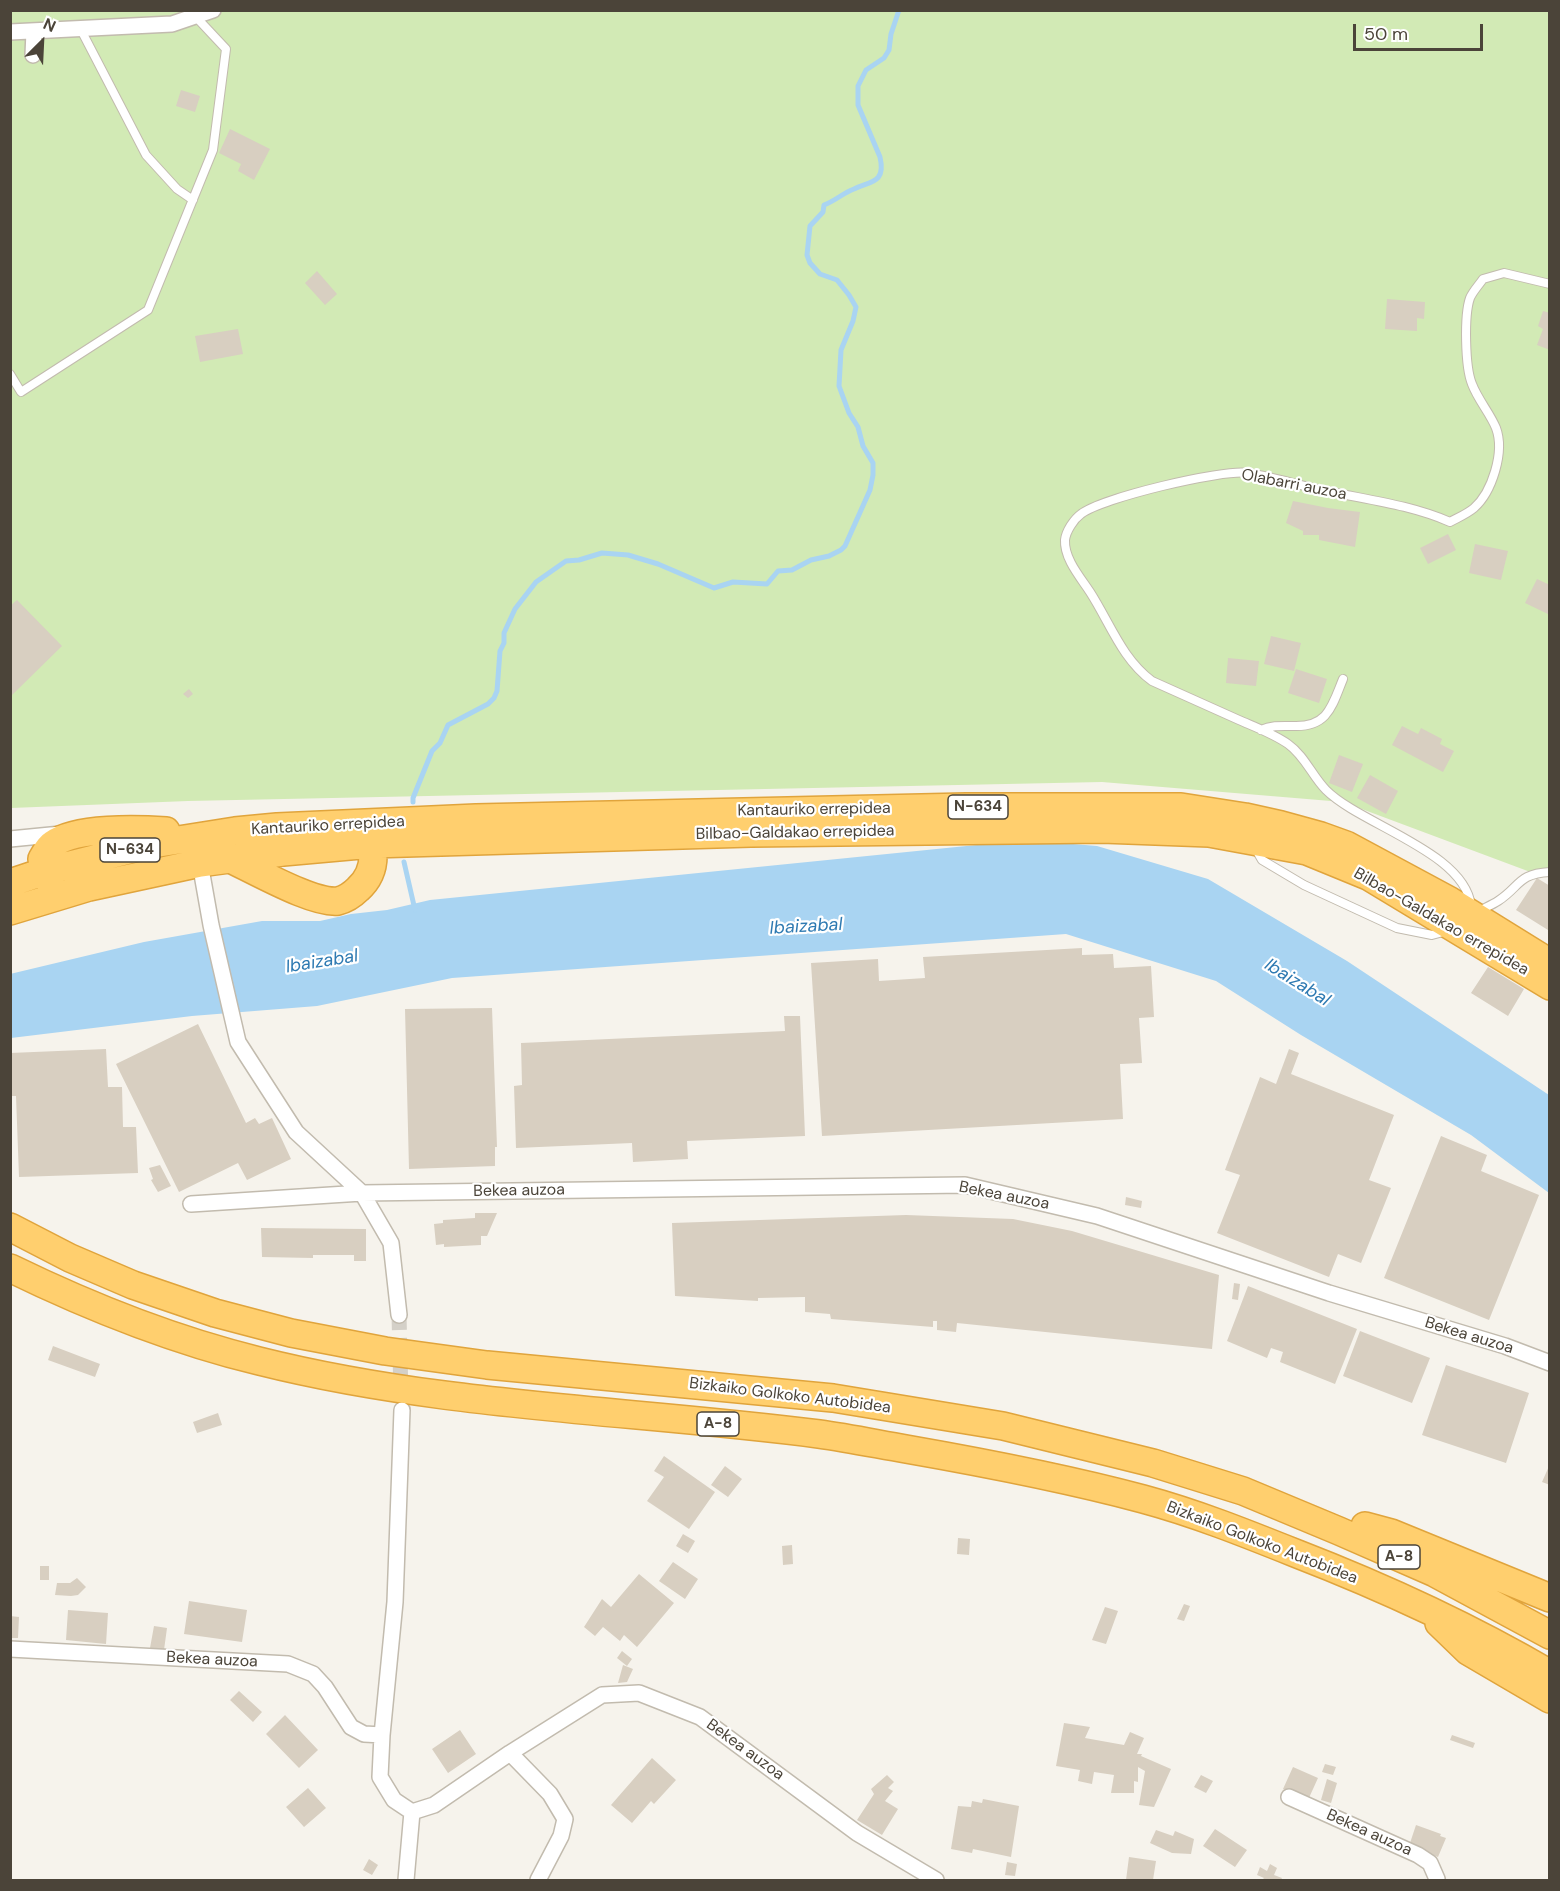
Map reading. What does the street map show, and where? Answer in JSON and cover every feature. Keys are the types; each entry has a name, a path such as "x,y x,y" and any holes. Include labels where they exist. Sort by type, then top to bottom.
{"highway":[{"name":"Kantauriko errepidea","path":"44,865 153,844 276,827 371,834 476,818 966,807 1181,807 1245,817 1321,836 1346,845 1389,867 1465,922 1550,963"},
{"name":"Bilbao-Galdakao errepidea","path":"10,911 89,887 200,863 283,852 371,834 1102,829 1209,833 1307,851 1368,876 1465,922 1550,986"},
{"path":"55,897 44,865 50,846 61,839 85,833 147,830 216,834"},
{"path":"230,859 297,890 322,899 339,901 352,895 365,883 371,871 373,855 371,834"},
{"name":"N-634","path":"10,883 44,865"},
{"name":"Bizkaiko Golkoko Autobidea","path":"10,1227 70,1258 132,1285 215,1313 291,1333 385,1351 487,1365 833,1398 1003,1426 1153,1462 1242,1491 1435,1573 1550,1635"},
{"name":"Bizkaiko Golkoko Autobidea","path":"10,1268 118,1317 260,1362 472,1399 820,1435 1005,1466 1145,1499 1213,1521 1421,1605 1498,1644 1550,1674"},
{"path":"1242,1491 1391,1533 1550,1598"},
{"path":"1421,1605 1468,1651 1550,1699"}],"street":[{"path":"10,32 172,24 213,10"},
{"path":"33,55 34,31"},
{"path":"44,865 24,844 10,839 85,833"},
{"path":"200,863 211,925 238,1042 296,1132 362,1193 391,1243 399,1315"},
{"name":"Bekea auzoa","path":"191,1204 362,1193 965,1185 1097,1216 1329,1293 1505,1346 1550,1363"},
{"path":"402,1410 395,1602 380,1777 394,1800 412,1812 406,1881"},
{"name":"Bekea auzoa","path":"10,1649 288,1664 312,1674 325,1688 351,1727 364,1734 382,1735"},
{"name":"Bekea auzoa","path":"412,1812 434,1805 510,1753 602,1695 639,1693 700,1717 857,1833 936,1881"},
{"path":"510,1753 550,1794 565,1819 561,1836 538,1881"},
{"name":"Bekea auzoa","path":"1289,1797 1418,1855 1430,1863 1436,1881"}],"lane":[{"path":"10,374 21,392 148,310 213,150 226,49 196,17"},
{"path":"80,28 146,155 177,189 193,200"},
{"name":"Olabarri auzoa","path":"1465,922 1470,894 1458,876 1435,857 1325,789 1308,764 1288,744 1152,681 1139,672 1126,656 1108,621 1068,557 1065,540 1071,525 1082,513 1100,504 1176,483 1221,474 1246,472 1399,505 1429,513 1450,522 1473,510 1486,495 1499,446 1496,428 1471,383 1466,322 1470,298 1483,279 1504,273 1550,284"},
{"path":"1261,730 1272,726 1306,726 1321,721 1331,709 1343,679"},
{"path":"1465,922 1499,900 1522,878 1533,873 1550,872"}],"green space":[{"path":"10,11 1549,11 1549,869 1533,873 1343,802 1102,782 188,801 11,808"}],"water":[{"name":"Ibaizabal","path":"1026,840 1097,846 1208,879 1347,961 1549,1095 1549,1193 1471,1135 1301,1035 1216,981 1066,934 452,978 317,1006 192,1016 11,1038 10,974 144,942 262,921 320,921 430,900"}],"building":[{"path":"181,90 200,96 195,112 176,106"},
{"path":"230,129 270,149 254,180 238,171 241,164 219,153"},
{"path":"317,271 337,294 325,305 305,283"},
{"path":"1387,299 1425,302 1424,319 1417,318 1417,331 1385,329"},
{"path":"1543,311 1550,313 1550,350 1537,345 1543,329 1538,326"},
{"path":"238,329 243,354 200,362 195,336"},
{"path":"1293,501 1360,512 1355,547 1319,540 1319,535 1303,535 1303,531 1286,523"},
{"path":"1448,534 1456,550 1428,564 1420,548"},
{"path":"1475,544 1508,551 1501,580 1469,573"},
{"path":"1537,579 1550,585 1550,615 1525,603"},
{"path":"17,600 62,646 10,697 10,606"},
{"path":"1271,636 1301,643 1294,671 1264,664"},
{"path":"1228,658 1259,661 1256,686 1226,683"},
{"path":"1296,669 1327,679 1319,703 1288,693"},
{"path":"189,689 193,694 188,698 183,694"},
{"path":"1402,726 1418,734 1421,728 1442,739 1440,744 1454,751 1443,772 1392,745"},
{"path":"1339,755 1363,764 1352,792 1329,783"},
{"path":"1370,775 1398,791 1386,814 1357,798"},
{"path":"1537,878 1550,886 1548,930 1516,910"},
{"path":"1082,948 1082,955 1113,954 1114,968 1151,966 1154,1017 1139,1018 1142,1063 1120,1064 1123,1119 822,1136 811,963 878,959 879,981 925,978 923,957"},
{"path":"1488,967 1524,989 1508,1016 1471,993"},
{"path":"492,1008 497,1147 495,1147 495,1166 409,1169 405,1009"},
{"path":"784,1016 800,1016 805,1136 687,1141 688,1159 633,1162 632,1143 516,1148 514,1086 522,1085 521,1043 785,1031"},
{"path":"198,1024 246,1123 255,1118 259,1124 272,1118 291,1159 247,1180 238,1163 179,1192 116,1064"},
{"path":"106,1049 108,1087 122,1087 123,1127 136,1127 138,1173 19,1177 16,1096 10,1096 10,1053"},
{"path":"1289,1049 1299,1053 1291,1074 1394,1115 1369,1180 1391,1188 1361,1263 1338,1254 1329,1277 1217,1233 1240,1175 1225,1170 1260,1077 1276,1084"},
{"path":"1441,1136 1487,1155 1481,1171 1539,1195 1489,1320 1384,1278"},
{"path":"160,1165 171,1186 158,1192 151,1180 153,1179 149,1168"},
{"path":"1126,1197 1142,1201 1141,1208 1125,1205"},
{"path":"475,1213 497,1213 487,1236 481,1236 481,1245 444,1247 444,1244 436,1245 434,1224 443,1223 443,1220 475,1218"},
{"path":"906,1215 1013,1219 1072,1231 1219,1275 1212,1349 957,1323 956,1332 937,1330 937,1321 933,1321 933,1327 831,1319 830,1314 805,1312 805,1297 758,1298 758,1301 675,1296 672,1223"},
{"path":"261,1228 366,1229 366,1261 354,1261 354,1255 313,1255 313,1258 262,1257"},
{"path":"1234,1283 1240,1284 1238,1300 1232,1299"},
{"path":"1248,1286 1357,1329 1335,1384 1280,1362 1283,1352 1271,1348 1267,1358 1227,1341"},
{"path":"1360,1331 1430,1358 1412,1403 1343,1376"},
{"path":"53,1346 100,1364 95,1377 48,1360"},
{"path":"1446,1365 1529,1393 1506,1463 1422,1435"},
{"path":"218,1413 222,1425 197,1433 193,1422"},
{"path":"664,1456 715,1492 689,1529 647,1501 664,1477 654,1471"},
{"path":"1550,1464 1550,1485 1542,1482"},
{"path":"725,1466 742,1479 728,1497 711,1485"},
{"path":"683,1534 695,1541 688,1553 676,1546"},
{"path":"958,1538 970,1539 969,1555 957,1554"},
{"path":"792,1545 793,1564 783,1565 782,1546"},
{"path":"673,1562 698,1579 685,1599 659,1581"},
{"path":"40,1566 49,1566 49,1580 40,1580"},
{"path":"639,1574 674,1603 637,1647 624,1635 620,1641 603,1627 595,1636 584,1627 602,1599 611,1607"},
{"path":"77,1578 86,1587 78,1595 55,1595 57,1583 70,1583"},
{"path":"189,1601 247,1610 242,1642 184,1634"},
{"path":"1184,1604 1190,1606 1184,1621 1177,1619"},
{"path":"1105,1607 1118,1611 1106,1644 1092,1640"},
{"path":"68,1610 108,1613 106,1644 66,1640"},
{"path":"10,1616 19,1617 18,1638 10,1638"},
{"path":"154,1626 167,1628 164,1650 150,1648"},
{"path":"622,1651 632,1659 627,1666 617,1658"},
{"path":"623,1665 633,1669 627,1682 618,1683"},
{"path":"239,1691 262,1712 253,1722 230,1700"},
{"path":"285,1715 318,1750 299,1768 266,1734"},
{"path":"1064,1723 1090,1727 1085,1738 1124,1745 1130,1732 1144,1738 1137,1754 1142,1754 1141,1756 1171,1769 1154,1807 1139,1805 1145,1771 1138,1767 1138,1782 1134,1781 1134,1793 1111,1793 1114,1775 1094,1772 1092,1784 1078,1781 1080,1770 1056,1766"},
{"path":"460,1730 476,1754 448,1773 432,1749"},
{"path":"1452,1735 1475,1743 1473,1748 1450,1740"},
{"path":"652,1758 676,1780 654,1804 651,1801 632,1823 611,1805"},
{"path":"1325,1764 1336,1767 1333,1775 1322,1772"},
{"path":"1293,1767 1318,1778 1308,1800 1283,1789"},
{"path":"887,1775 894,1782 888,1788 893,1791 885,1801 898,1809 882,1835 857,1820 874,1794 871,1789"},
{"path":"1201,1775 1213,1781 1206,1793 1194,1787"},
{"path":"1327,1779 1337,1783 1331,1803 1321,1800"},
{"path":"308,1788 326,1808 304,1827 286,1807"},
{"path":"983,1799 1019,1806 1011,1857 973,1849 972,1853 951,1849 958,1806 971,1807 972,1801 982,1803"},
{"path":"1416,1825 1446,1838 1438,1857 1409,1846"},
{"path":"1215,1829 1247,1850 1235,1867 1203,1846"},
{"path":"1156,1830 1173,1836 1175,1831 1194,1839 1191,1854 1172,1853 1150,1843"},
{"path":"1129,1857 1156,1861 1153,1880 1126,1880"},
{"path":"369,1859 378,1865 372,1875 363,1870"},
{"path":"1007,1862 1017,1864 1015,1876 1005,1875"},
{"path":"1270,1864 1277,1868 1274,1875 1282,1878 1281,1880 1262,1880 1264,1878 1257,1875 1260,1867 1267,1871"}],"waterway":[{"path":"413,802 432,751 440,743 448,725 488,704 494,698 497,691 500,651 504,643 504,633 515,609 536,582 566,561 579,560 602,553 628,555 658,564 714,588 733,582 767,584 778,571 792,570 811,560 829,556 845,546 870,490 873,475 873,463 863,446 858,427 849,413 839,386 841,350 856,307 837,280 820,274 810,263 807,255 810,226 823,212 824,205 876,180 881,172 880,157 858,105 858,86 866,70 884,58 889,50 891,34 899,10"},
{"path":"404,862 415,910"}],"tunnel":[{"path":"399,1315 401,1395"}]}
